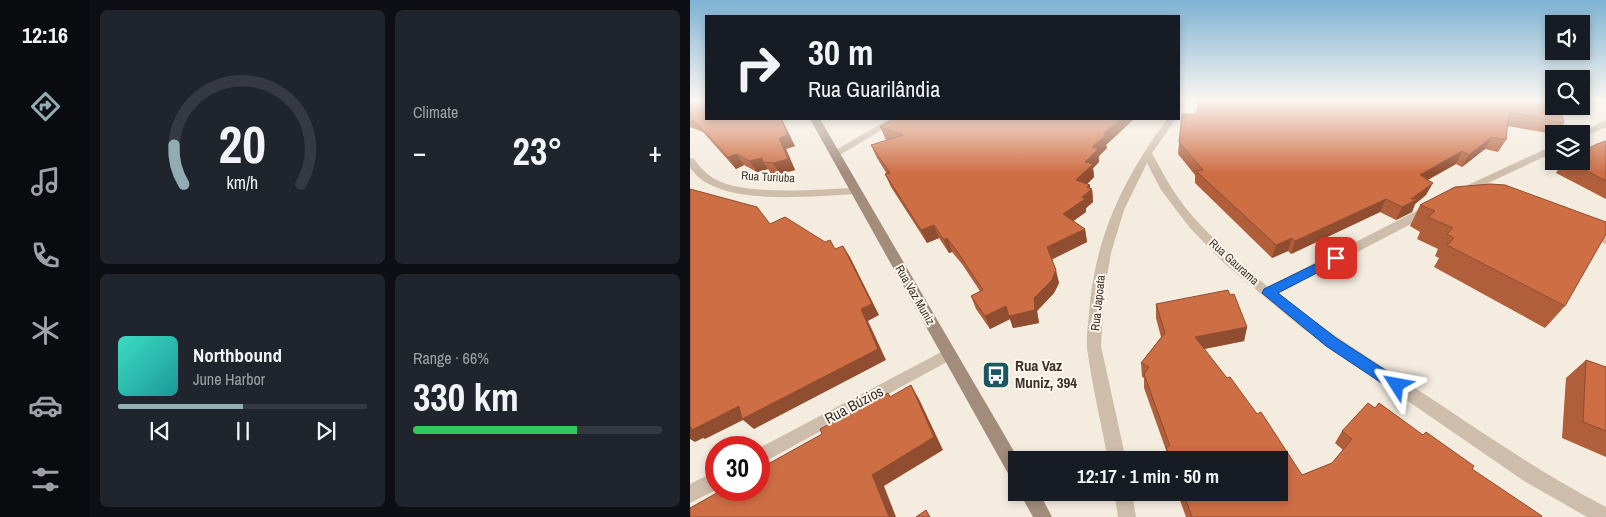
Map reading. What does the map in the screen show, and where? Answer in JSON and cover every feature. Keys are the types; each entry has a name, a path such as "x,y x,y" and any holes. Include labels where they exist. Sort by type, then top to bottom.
{"street":[{"name":"Rua Vaz Muniz","path":"818,124 1008,457"},
{"path":"834,154 886,124"},
{"path":"1147,153 1167,124"},
{"path":"1590,131 1604,124"},
{"path":"1453,197 1545,152"},
{"name":"Rua Gaurama","path":"1147,153 1156,174 1191,221 1228,260 1268,293 1339,347 1545,484 1606,517"},
{"name":"Rua Japoata","path":"1115,451 1094,346 1097,294 1105,253 1118,210 1147,153"},
{"name":"Rua Turiuba","path":"690,161 701,175 712,183 730,189 778,192 855,191"},
{"path":"1470,188 1488,195"},
{"path":"1268,293 1435,206"},
{"path":"1579,230 1606,240"},
{"name":"Rua Búzios","path":"770,451 949,354"},
{"path":"690,494 705,486"},
{"path":"1033,501 1042,517"},
{"path":"1124,501 1127,517"}],"building":[{"path":"697,124 783,124 788,135 779,138 788,159 773,163 763,162 762,158 749,161 737,154 728,157"},
{"path":"885,124 1114,124 1103,134 1106,135 1092,147 1098,149 1085,162 1093,164 1076,180 1090,185 1087,187 1092,189 1082,197 1085,199 1063,214 1085,229 1047,247 1056,270 1052,280 1034,298 1035,310 1009,316 1006,306 985,316 971,296 983,290 957,251 947,238 944,240 934,225 921,230 885,174 890,173 871,145 903,135 880,127"},
{"path":"1181,124 1508,124 1506,140 1492,137 1469,155 1462,151 1420,175 1433,183 1411,199 1418,199 1402,207 1386,199 1295,241 1292,238 1276,245 1196,171 1203,170 1179,142"},
{"path":"1606,141 1606,181 1585,170 1590,170 1590,148"},
{"path":"1490,184 1505,185 1606,222 1606,234 1565,306 1447,245 1454,238 1447,234 1453,228 1428,217 1435,211 1420,205 1455,187"},
{"path":"690,189 757,207 770,224 785,217 825,242 830,240 835,249 843,246 872,304 861,309 878,349 742,419 739,406 692,430 690,427"},
{"path":"1228,290 1230,295 1234,294 1247,327 1195,337 1227,378 1230,377 1257,414 1261,412 1286,451 1168,451 1166,447 1170,446 1144,374 1149,367 1141,363 1165,333 1156,304"},
{"path":"1586,360 1606,367 1606,431 1583,422"},
{"path":"911,385 934,437 872,475 889,517 690,517 690,508 705,500 770,501 770,463 822,434 820,429 888,393 890,397"},
{"path":"1368,403 1375,408 1379,403 1423,435 1426,432 1474,466 1472,469 1542,516 1541,517 1192,517 1186,501 1288,501 1288,453 1302,475 1332,463 1352,439 1342,431"},
{"path":"926,510 930,517 916,517"}],"place":[{"name":"Rua Vaz Muniz, 394","path":"996,375"}],"route":[{"path":"1336,258 1268,293 1331,342 1397,385"}]}
